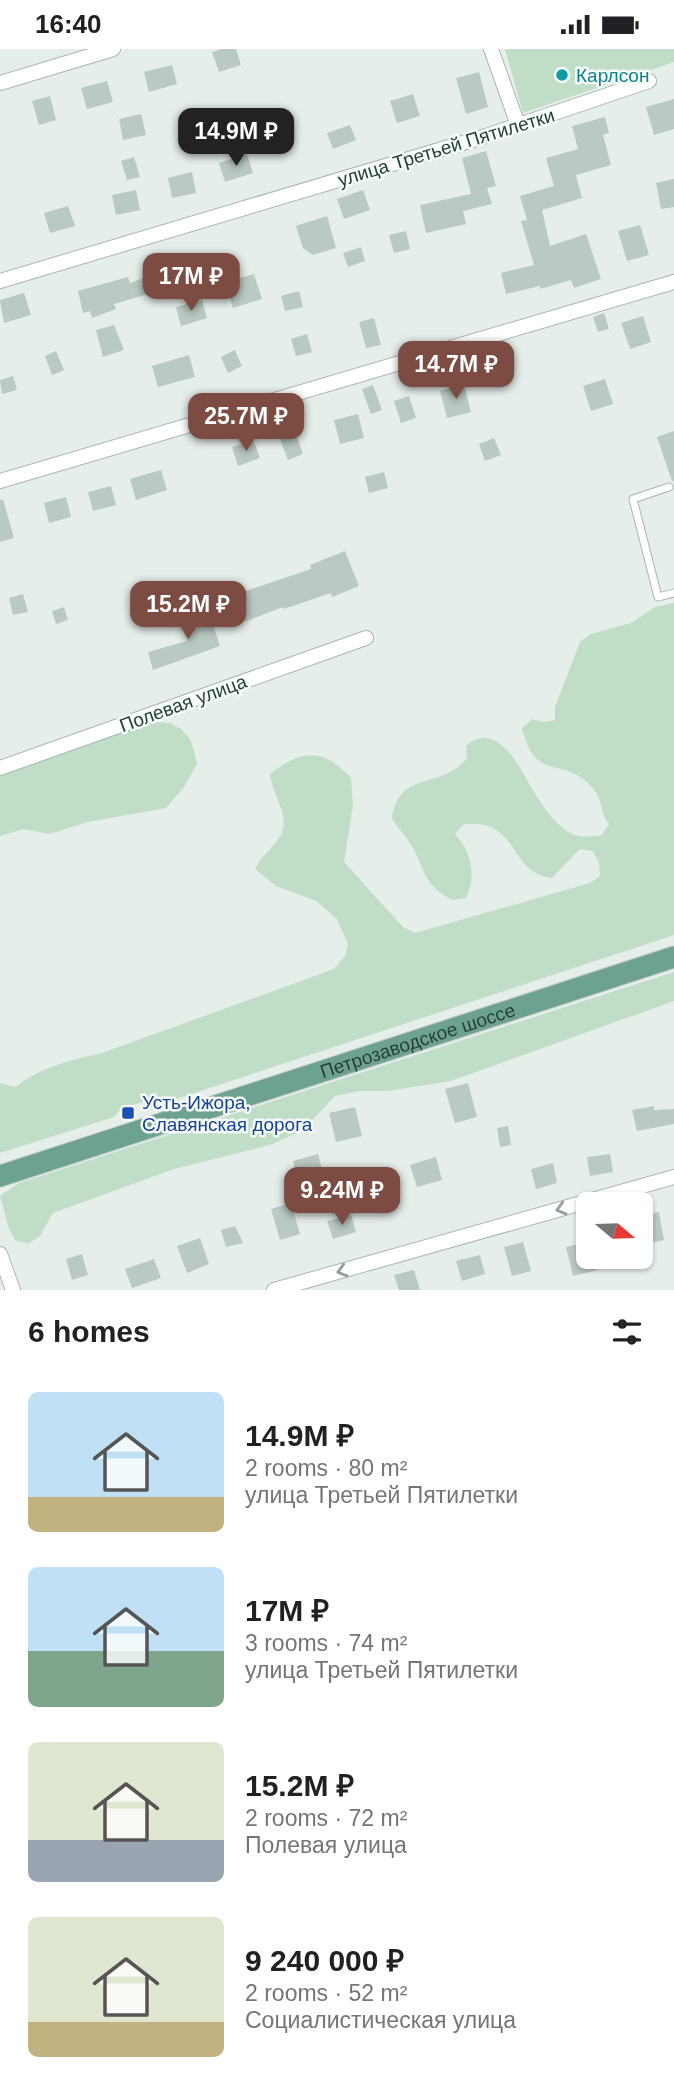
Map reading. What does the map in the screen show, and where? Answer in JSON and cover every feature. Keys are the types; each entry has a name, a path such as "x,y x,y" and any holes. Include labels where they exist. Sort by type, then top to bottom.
{"main road":[{"name":"Петрозаводское шоссе","path":"0,1176 674,957"}],"street":[{"path":"0,83 113,49"},
{"path":"491,49 518,125"},
{"name":"улица Третьей Пятилетки","path":"0,281 518,125 649,81"},
{"path":"0,481 674,282"},
{"name":"Полевая улица","path":"0,768 366,638"},
{"path":"274,1290 674,1177"},
{"path":"0,1254 13,1290"}],"lane":[{"path":"669,487 633,499 658,597 674,593"}],"green space":[{"path":"505,49 674,49 674,62 523,113"},
{"path":"674,603 674,935 167,1102 155,1098 121,1109 114,1117 0,1153 0,1083 16,1087 56,1065 102,1053 334,969 345,956 348,944 337,919 316,901 276,886 255,869 283,830 283,814 270,774 292,760 312,755 322,757 341,768 351,778 353,805 344,862 403,927 415,933 590,883 600,876 599,863 593,851 580,849 552,878 532,870 508,841 493,828 464,824 455,834 465,848 471,864 471,881 466,898 452,900 431,884 412,846 392,818 396,803 412,786 457,768 467,758 466,746 478,739 489,739 509,752 553,819 578,836 602,835 609,824 594,790 580,776 542,763 534,756 522,728 532,719 543,722 555,720 555,707 580,642 591,634 631,623 655,607"},
{"path":"142,721 170,723 181,729 190,739 194,751 197,764 184,787 166,808 88,822 49,834 23,829 0,836 0,773"},
{"path":"674,972 674,1001 451,1081 335,1096 307,1126 270,1145 174,1169 53,1213 40,1236 28,1244 15,1240 9,1229 0,1196 19,1183"}],"building":[{"path":"236,49 241,65 219,72 212,52"},
{"path":"172,65 177,84 149,92 144,72"},
{"path":"479,72 488,107 466,114 456,78"},
{"path":"107,81 113,102 87,109 81,88"},
{"path":"413,94 420,116 397,123 390,101"},
{"path":"50,96 56,120 39,125 32,101"},
{"path":"674,99 674,129 654,135 646,107"},
{"path":"141,114 146,135 123,140 119,119"},
{"path":"605,117 609,133 603,135 611,165 576,175 582,198 542,210 550,246 586,234 601,279 574,288 571,280 540,289 540,286 506,294 501,273 534,265 521,221 527,220 520,196 554,186 546,158 578,149 572,126"},
{"path":"350,125 356,140 333,149 327,133"},
{"path":"486,151 496,186 487,188 492,204 463,211 466,224 426,233 420,205 471,194 462,158"},
{"path":"247,154 253,173 225,182 219,163"},
{"path":"134,157 140,177 127,180 121,161"},
{"path":"192,172 196,193 172,198 168,178"},
{"path":"674,179 674,207 661,209 656,183"},
{"path":"136,190 140,210 116,215 112,195"},
{"path":"363,190 370,210 344,219 337,199"},
{"path":"68,206 75,226 50,233 44,213"},
{"path":"327,216 336,248 313,255 303,248 296,226"},
{"path":"640,225 649,255 627,261 618,231"},
{"path":"406,231 410,249 394,253 389,235"},
{"path":"361,247 365,261 348,267 343,253"},
{"path":"162,271 169,288 114,304 116,309 92,318 90,311 83,313 78,291 128,277 130,283"},
{"path":"254,274 262,299 233,308 225,282"},
{"path":"299,291 303,307 285,311 281,296"},
{"path":"24,293 31,315 4,323 0,300"},
{"path":"202,300 207,318 181,326 176,307"},
{"path":"604,313 609,329 598,332 593,317"},
{"path":"643,316 651,342 630,349 621,323"},
{"path":"374,318 381,345 366,348 359,322"},
{"path":"114,325 124,350 103,357 96,330"},
{"path":"307,334 312,352 296,356 291,339"},
{"path":"235,350 242,366 228,373 221,357"},
{"path":"56,351 64,370 52,375 45,356"},
{"path":"189,355 195,377 158,387 152,366"},
{"path":"13,376 17,390 2,394 0,380"},
{"path":"605,379 613,404 591,411 583,386"},
{"path":"464,384 471,412 447,418 440,391"},
{"path":"373,385 382,410 371,414 362,389"},
{"path":"409,396 416,418 401,423 394,401"},
{"path":"358,414 364,438 340,444 334,420"},
{"path":"295,431 303,454 288,460 279,437"},
{"path":"674,431 674,481 672,481 657,437"},
{"path":"494,438 501,455 485,461 479,444"},
{"path":"253,440 260,458 238,466 232,447"},
{"path":"161,470 167,490 136,500 130,479"},
{"path":"384,472 388,488 369,493 365,477"},
{"path":"111,486 116,505 93,511 88,492"},
{"path":"66,497 71,517 49,523 44,503"},
{"path":"3,499 14,538 0,542 0,500"},
{"path":"345,551 359,586 332,597 331,593 284,609 283,607 244,622 234,595 311,569 310,565"},
{"path":"23,594 28,612 13,615 9,598"},
{"path":"64,607 68,620 56,624 52,611"},
{"path":"208,609 220,646 153,670 148,652 187,641 179,619"},
{"path":"468,1083 477,1117 455,1123 445,1089"},
{"path":"654,1106 654,1110 674,1109 674,1124 637,1131 632,1110"},
{"path":"355,1107 362,1136 336,1142 329,1113"},
{"path":"508,1126 511,1145 500,1147 497,1128"},
{"path":"318,1154 323,1173 298,1179 293,1161"},
{"path":"610,1154 613,1172 590,1176 587,1157"},
{"path":"436,1157 442,1180 417,1187 410,1165"},
{"path":"553,1163 557,1183 536,1189 531,1169"},
{"path":"291,1203 300,1234 280,1240 271,1209"},
{"path":"659,1212 664,1240 653,1242 653,1213"},
{"path":"351,1215 356,1232 333,1239 327,1221"},
{"path":"235,1226 243,1243 226,1247 221,1230"},
{"path":"200,1238 209,1264 187,1273 177,1246"},
{"path":"523,1242 531,1271 512,1276 504,1247"},
{"path":"576,1245 576,1269 598,1270 573,1276 566,1247"},
{"path":"82,1254 88,1275 72,1280 66,1259"},
{"path":"480,1255 485,1274 462,1281 456,1261"},
{"path":"154,1259 161,1278 132,1288 125,1269"},
{"path":"414,1270 420,1290 399,1290 394,1275"}],"place":[{"name":"Карлсон","path":"562,75"},
{"name":"Усть-Ижора, Славянская дорога","path":"128,1113"}]}
